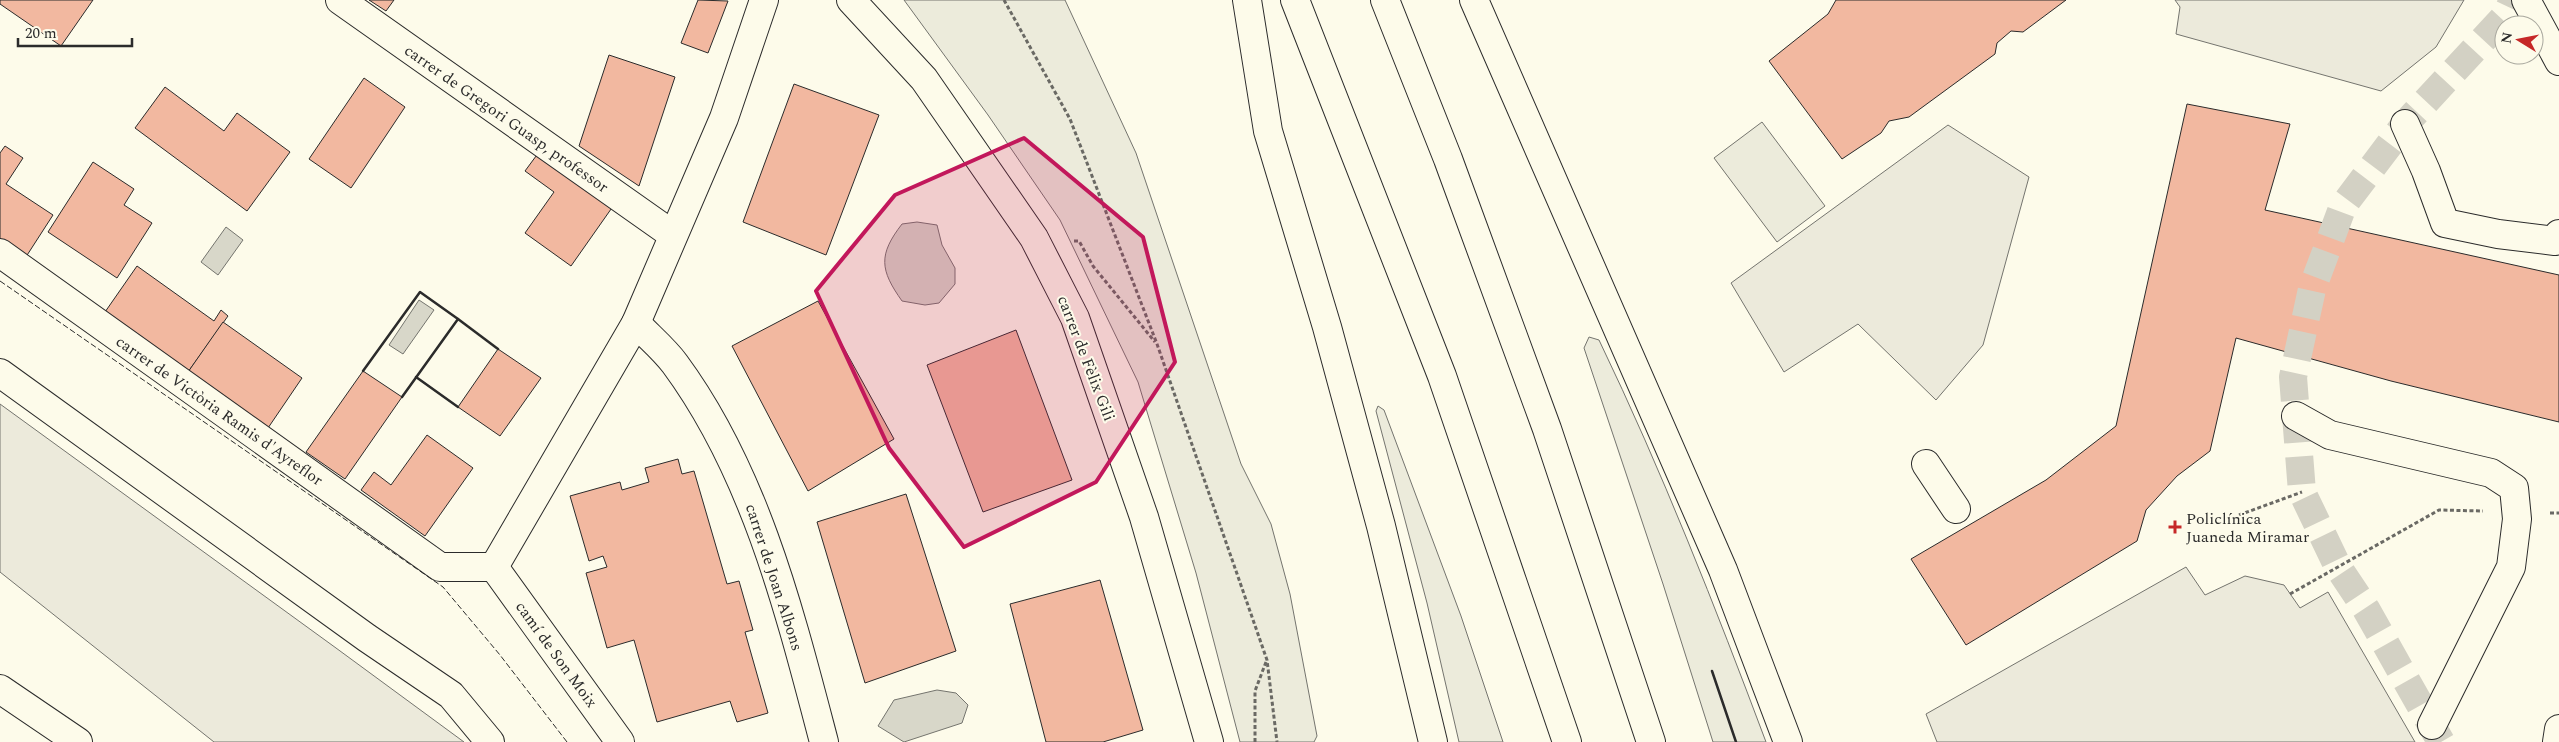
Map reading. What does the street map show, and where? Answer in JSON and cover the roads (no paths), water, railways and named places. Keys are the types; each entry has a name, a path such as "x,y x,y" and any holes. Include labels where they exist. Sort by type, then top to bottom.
{"main road":[{"name":"carrer de Gregori Guasp, professor","path":"340,0 673,235"},
{"path":"494,567 636,323 724,118 764,0"},
{"name":"carrer de Fèlix Gili","path":"851,0 924,79 1040,250 1075,318 1110,414 1144,517 1209,742"},
{"path":"1247,0 1268,131 1327,327 1371,488 1433,742"},
{"path":"1295,0 1442,376 1567,742"},
{"path":"1385,0 1448,159 1540,411 1651,742"},
{"path":"1474,0 1719,561 1788,742"},
{"path":"2526,0 2559,61"},
{"path":"2405,124 2426,171 2445,223 2498,234 2555,241 2559,234"},
{"name":"carrer de Victòria Ramis d'Ayreflor","path":"0,253 440,567 494,567"},
{"name":"carrer de Joan Albons","path":"636,323 674,363 697,399 754,508 784,596 824,742"},
{"path":"0,373 367,638 452,696 490,742"},
{"path":"2296,416 2330,436 2492,473 2514,488 2517,512 2511,567 2432,725"},
{"path":"1926,464 1956,509"},
{"name":"camí de Son Moix","path":"494,567 620,742"},
{"path":"0,689 78,742"},
{"path":"2556,742 2559,728"}],"tunnel":[{"path":"2441,742 2366,609 2338,567 2302,492 2293,377 2312,289 2343,206 2405,124 2506,15 2513,0"}],"place":[{"name":"Policlínica Juaneda Miramar","path":"2175,527"}]}
